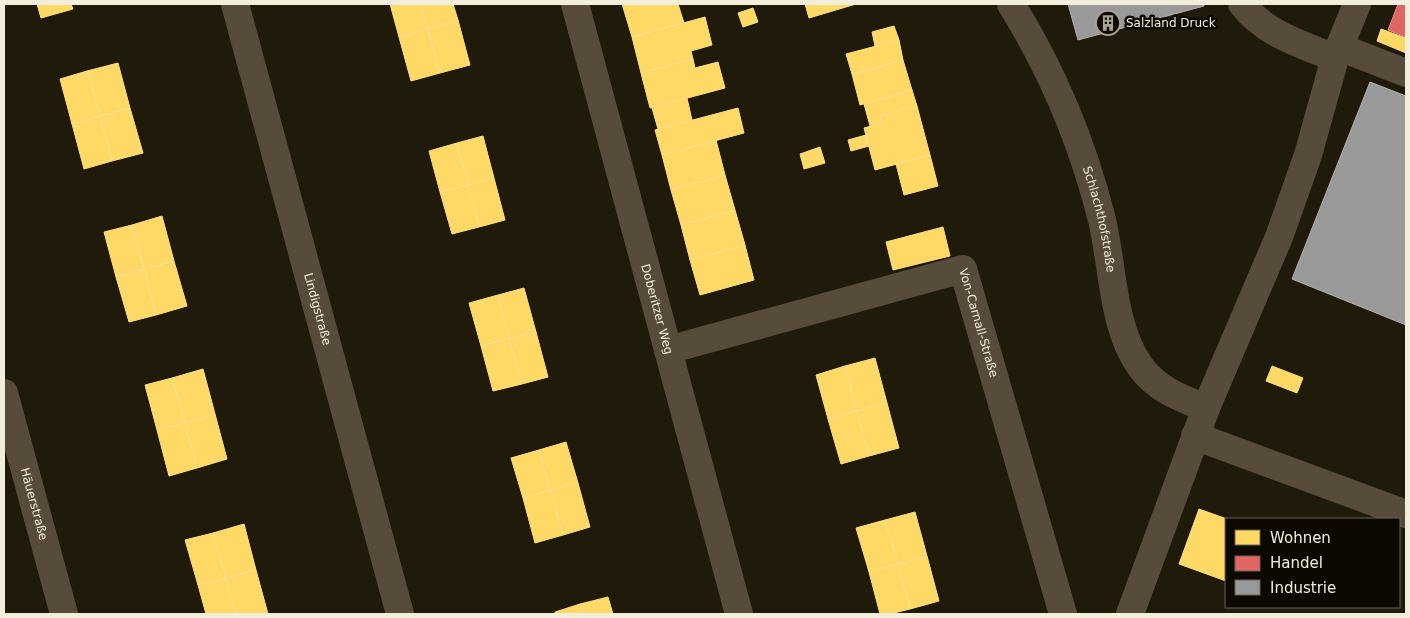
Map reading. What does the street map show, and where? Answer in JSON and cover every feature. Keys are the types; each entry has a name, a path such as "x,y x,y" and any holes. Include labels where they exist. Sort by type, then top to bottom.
{"street":[{"name":"Lindigstraße","path":"235,4 400,614"},
{"name":"Doberitzer Weg","path":"575,4 739,614"},
{"name":"Schlachthofstraße","path":"1012,4 1051,77 1076,135 1102,221 1122,327 1130,349 1146,375 1157,384 1170,394 1206,408"},
{"path":"1242,4 1253,18 1275,33 1406,73"},
{"path":"1130,614 1206,408 1279,236 1308,155 1337,52 1357,4"},
{"name":"Von-Carnall-Straße","path":"668,350 963,269 1063,614"},
{"name":"Häuerstraße","path":"4,393 64,614"},
{"path":"1195,436 1406,514"}],"building: Wohnen":[{"path":"37,4 71,4 73,9 41,18"},
{"path":"390,4 421,4 428,29 399,37"},
{"path":"421,4 453,4 458,20 428,29"},
{"path":"622,4 678,4 684,23 632,37"},
{"path":"805,4 856,4 809,18"},
{"path":"753,8 758,22 743,27 738,13"},
{"path":"705,17 712,45 691,51 693,59 641,73 632,37"},
{"path":"458,20 470,65 440,73 428,29"},
{"path":"894,26 899,40 875,46 872,32"},
{"path":"428,29 440,73 411,81 399,37"},
{"path":"1381,29 1406,38 1406,53 1377,41"},
{"path":"899,40 903,60 852,74 846,54"},
{"path":"693,59 695,68 718,62 725,88 650,108 641,73"},
{"path":"903,60 912,90 860,105 852,74"},
{"path":"118,63 130,108 100,116 87,71"},
{"path":"87,71 100,116 72,124 60,79"},
{"path":"912,90 917,106 880,116 882,123 870,126 864,104"},
{"path":"687,98 692,120 658,129 652,108"},
{"path":"917,106 930,155 875,170 864,128 882,123 880,116"},
{"path":"130,108 143,153 112,161 100,116"},
{"path":"738,108 744,133 662,155 655,130"},
{"path":"100,116 112,161 84,169 72,124"},
{"path":"866,135 869,146 851,151 848,140"},
{"path":"483,136 494,178 468,185 457,143"},
{"path":"716,140 725,175 671,190 662,155"},
{"path":"457,143 468,185 440,192 429,151"},
{"path":"820,147 825,163 804,169 800,154"},
{"path":"930,155 938,186 904,195 896,164"},
{"path":"725,175 735,210 681,225 671,190"},
{"path":"494,178 505,220 479,227 468,185"},
{"path":"468,185 479,227 452,234 440,192"},
{"path":"735,210 745,245 690,260 681,225"},
{"path":"162,216 174,261 144,269 132,225"},
{"path":"132,225 144,269 116,277 104,232"},
{"path":"943,227 950,256 893,270 886,242"},
{"path":"745,245 754,280 700,295 690,260"},
{"path":"174,261 187,306 156,315 144,269"},
{"path":"144,269 156,315 129,322 116,277"},
{"path":"524,288 536,332 509,338 498,295"},
{"path":"498,295 509,338 481,346 469,303"},
{"path":"536,332 548,377 522,384 509,338"},
{"path":"509,338 522,384 493,391 481,346"},
{"path":"875,358 887,403 857,411 845,366"},
{"path":"845,366 857,411 828,419 816,375"},
{"path":"1272,366 1303,378 1297,393 1266,381"},
{"path":"203,369 215,414 185,423 172,378"},
{"path":"172,378 185,423 157,430 145,385"},
{"path":"887,403 899,448 869,456 857,411"},
{"path":"857,411 869,456 841,464 828,419"},
{"path":"215,414 227,459 197,468 185,423"},
{"path":"185,423 197,468 169,476 157,430"},
{"path":"566,442 578,483 550,490 539,450"},
{"path":"539,450 550,490 523,498 511,458"},
{"path":"578,483 590,527 563,535 550,490"},
{"path":"550,490 563,535 535,543 523,498"},
{"path":"1199,509 1225,518 1225,581 1179,564"},
{"path":"915,512 927,556 898,564 885,520"},
{"path":"885,520 898,564 869,572 856,528"},
{"path":"244,524 256,570 226,578 213,533"},
{"path":"213,533 226,578 198,585 185,540"},
{"path":"927,556 939,601 910,609 898,564"},
{"path":"898,564 910,609 890,614 880,614 869,572"},
{"path":"256,570 268,614 236,614 226,578"},
{"path":"226,578 236,614 206,614 198,585"},
{"path":"608,597 613,614 583,614 580,604"},
{"path":"580,604 583,614 555,614 555,612"}],"building: Handel":[{"path":"1398,4 1406,4 1406,37 1388,30"}],"building: Industrie":[{"name":"Salzland Druck","path":"1068,4 1204,4 1204,6 1078,40"},
{"path":"1370,82 1406,96 1406,325 1292,279"}],"place":[{"name":"Salzland Druck","path":"1108,23"}]}
